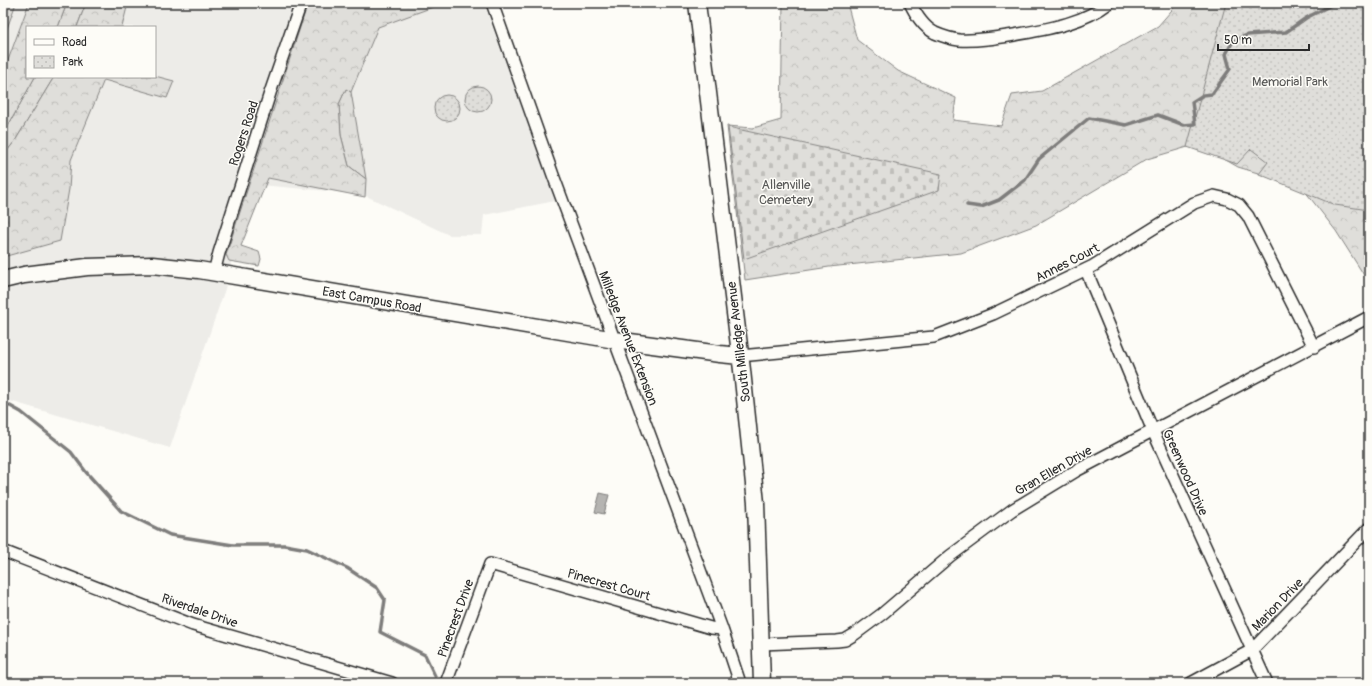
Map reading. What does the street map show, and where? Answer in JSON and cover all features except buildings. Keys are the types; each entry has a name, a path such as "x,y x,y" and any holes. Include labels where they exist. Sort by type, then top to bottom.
{"main road":[{"name":"South Milledge Avenue","path":"697,3 740,356 756,503 762,644 762,683"},
{"name":"East Campus Road","path":"3,280 24,275 86,267 152,265 214,272 615,340 740,356"}],"street":[{"name":"Rogers Road","path":"214,272 265,108 301,3"},
{"name":"Milledge Avenue Extension","path":"492,3 553,175 722,629 740,683"},
{"path":"910,3 918,18 926,26 934,32 958,40 985,39 1058,27 1084,18 1109,3"},
{"name":"Annes Court","path":"740,356 934,337 993,314 1086,270 1194,203 1214,196 1227,198 1239,206 1248,216 1314,346"},
{"name":"Greenwood Drive","path":"1086,270 1152,431 1267,683"},
{"name":"Gran Ellen Drive","path":"762,644 845,640 882,614 950,556 1012,510 1076,471 1369,317"},
{"name":"Marion Drive","path":"1191,683 1252,650 1369,528"},
{"name":"Riverdale Drive","path":"3,551 193,625 392,683"},
{"name":"Pinecrest Court","path":"490,564 711,628 722,629"},
{"name":"Pinecrest Drive","path":"446,683 490,564"}],"shaded area":[{"path":"3,3 484,3 555,201 484,215 482,235 449,235 362,194 260,185 233,255 225,289 170,448 3,399"},
{"path":"600,493 609,495 604,514 595,512"}],"green space":[{"path":"3,3 16,3 3,40"},
{"path":"29,3 67,3 58,26 26,26 26,78 34,78 3,135 3,74"},
{"path":"67,3 86,3 77,26 58,26"},
{"path":"86,3 128,3 122,26 77,26"},
{"path":"308,3 444,3 378,27 351,92 346,89 339,104 341,135 349,166 366,179 365,197 268,178 241,246 259,252 261,259 259,266 229,261 226,255"},
{"path":"783,3 847,3 857,40 898,71 956,98 953,120 1001,126 1012,95 1042,91 1158,26 1178,3 1333,3 1369,102 1369,283 1336,231 1301,186 1238,167 1198,144 1147,159 1036,225 961,253 829,267 745,280 727,126 753,128 781,120"},
{"name":"Memorial Park","path":"1226,3 1369,3 1369,210 1335,205 1259,174 1268,162 1251,149 1237,164 1187,147"},
{"path":"156,76 174,81 167,98 104,80 71,160 69,189 60,241 3,257 3,156 15,141 53,78 156,78"},
{"path":"34,78 53,78 15,141 3,156 3,135"},
{"path":"478,86 487,90 491,99 487,108 478,112 469,108 465,99 469,90"},
{"path":"346,89 351,92 366,179 349,166 341,135 339,104"},
{"path":"447,95 456,99 460,108 456,117 447,121 438,117 434,108 438,99"},
{"name":"Allenville Cemetery","path":"728,127 941,174 939,190 744,259"}],"waterway":[{"path":"967,205 981,207 999,200 1025,180 1039,159 1089,118 1126,125 1158,115 1184,125 1195,124 1192,102 1203,95 1212,94 1230,69 1226,54 1233,41 1247,35 1286,32 1306,18 1335,3"},
{"path":"3,402 21,412 71,452 86,472 121,511 170,535 233,545 285,545 307,549 347,568 377,588 385,600 380,632 425,655 435,676"}]}
